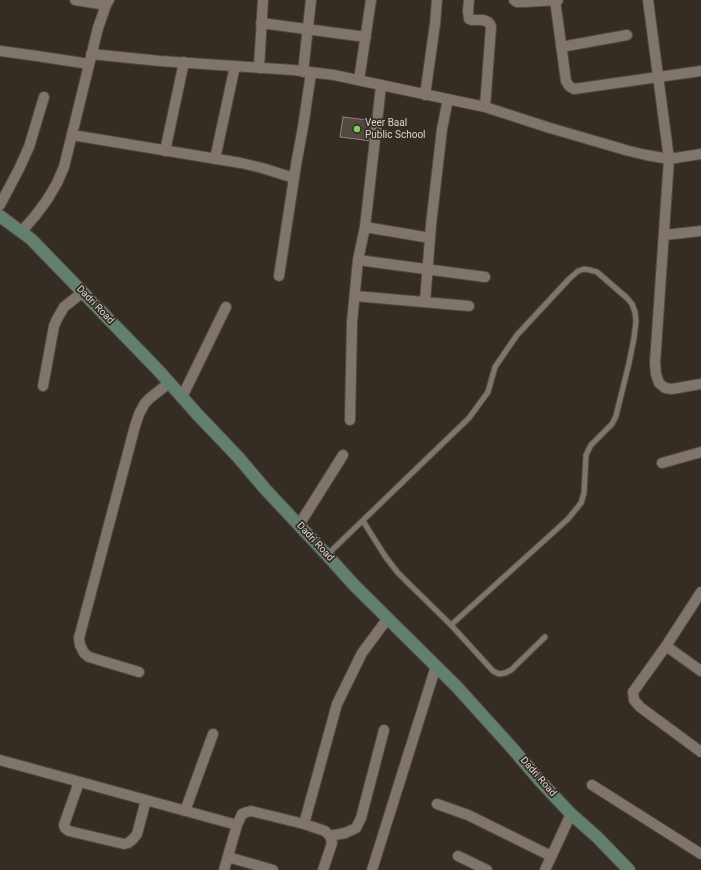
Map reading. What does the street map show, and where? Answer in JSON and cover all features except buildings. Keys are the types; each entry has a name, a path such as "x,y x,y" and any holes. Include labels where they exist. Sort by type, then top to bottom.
{"main road":[{"name":"Dadri Road","path":"0,216 31,239 83,292 158,370 354,585 458,687 541,782 571,814 597,837 629,870"}],"street":[{"path":"22,231 47,200 64,167 98,28 108,3 76,0"},
{"path":"259,68 263,0"},
{"path":"279,276 294,178 307,72 307,29 311,0"},
{"path":"359,80 371,0"},
{"path":"425,95 437,0"},
{"path":"469,0 469,19 483,20 488,22 491,27 485,107"},
{"path":"514,0 517,2 556,0 566,81 569,86 574,89 701,71"},
{"path":"648,0 669,159 656,374 659,383 665,388 672,389 701,384"},
{"path":"261,23 366,37"},
{"path":"561,47 627,35"},
{"path":"0,51 37,56 184,62 334,75 485,107 629,151 669,159 701,154"},
{"path":"165,151 184,62"},
{"path":"215,159 235,66"},
{"path":"350,420 352,322 358,260 365,227 381,85"},
{"path":"0,205 29,147 44,97"},
{"path":"426,302 430,238 441,136 448,99"},
{"path":"72,135 262,168 294,178"},
{"path":"365,227 430,238"},
{"path":"665,234 701,231"},
{"path":"358,260 485,277"},
{"path":"43,386 54,326 64,307 83,292"},
{"path":"355,296 468,306"},
{"path":"182,397 226,307"},
{"path":"139,672 90,657 84,653 80,645 79,638 137,420 145,403 169,383"},
{"path":"662,463 701,452"},
{"path":"299,525 343,455"},
{"path":"701,592 634,692 634,700 640,708 701,752"},
{"path":"304,824 337,704 362,653 388,618"},
{"path":"666,646 701,671"},
{"path":"372,870 436,666"},
{"path":"330,836 345,833 356,828 361,818 384,730"},
{"path":"185,811 213,734"},
{"path":"0,760 237,825"},
{"path":"79,782 64,825 69,831 124,844 128,843 133,840 137,834 146,800"},
{"path":"592,785 701,854"},
{"path":"437,804 468,815 551,856"},
{"path":"224,870 237,825 242,814 252,811 304,824 325,832 330,836 332,843 323,870"},
{"path":"545,870 571,814"},
{"path":"458,856 487,870"},
{"path":"228,857 274,870"}],"lane":[{"path":"327,554 469,418 488,392 495,367 517,335 569,279 578,271 584,269 597,272 632,304 636,321 629,363 616,416 612,424 591,445 586,455 584,493 581,503 568,519 451,625"},
{"path":"363,521 385,556 398,573 451,625 493,671 499,674 511,670 545,637"}],"place":[{"name":"Veer Baal Public School","path":"357,129"}]}
